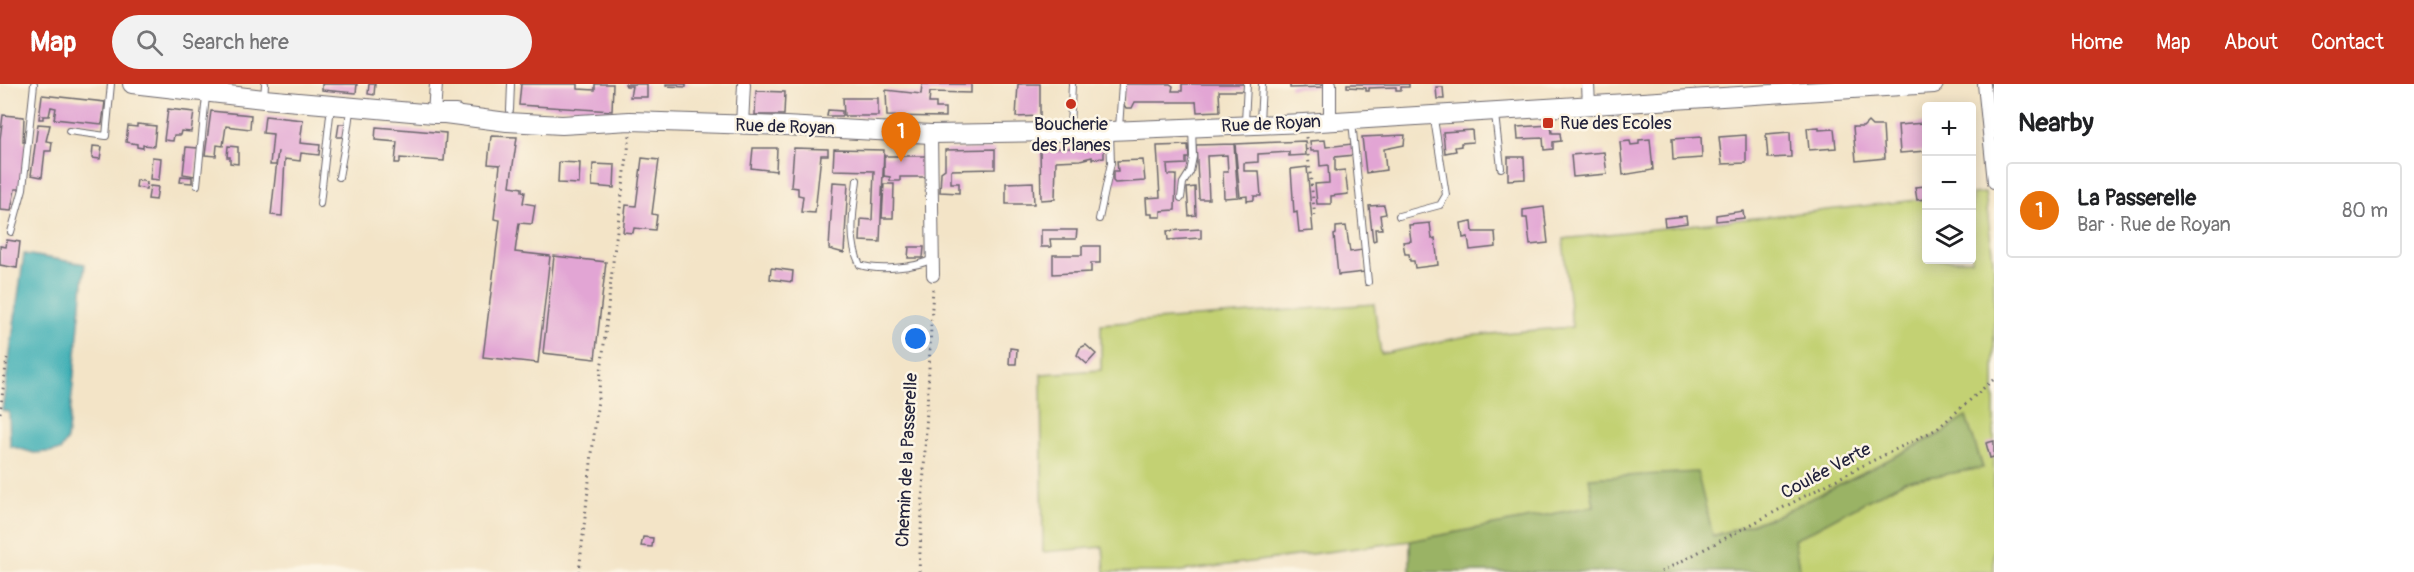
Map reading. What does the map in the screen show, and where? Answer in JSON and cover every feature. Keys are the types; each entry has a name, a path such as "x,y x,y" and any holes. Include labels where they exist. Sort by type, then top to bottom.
{"main road":[{"name":"Rue de Royan","path":"132,84 169,86 207,93 260,93 331,104 554,125 630,121 931,134 1252,126 1839,87 1934,84"},
{"name":"Rue de Royan","path":"440,114 510,110 607,122"}],"street":[{"path":"436,84 440,114"},
{"path":"742,125 744,84"},
{"path":"1330,84 1330,122"},
{"path":"1588,84 1589,105"},
{"path":"1983,84 1994,182"},
{"path":"931,134 933,275"}],"lane":[{"path":"11,232 23,189 34,84"},
{"path":"69,131 106,136 111,84"},
{"path":"510,110 511,84"},
{"path":"1069,131 1072,84"},
{"path":"1099,219 1111,163 1122,84"},
{"path":"1247,84 1252,126"},
{"path":"1252,126 1262,84"},
{"path":"197,184 207,93"},
{"path":"320,204 331,104"},
{"path":"339,177 348,135 350,106"},
{"path":"1495,111 1501,168"},
{"path":"1399,216 1440,205 1446,195 1433,114"},
{"path":"1352,120 1368,282"},
{"path":"1181,198 1183,183 1190,172 1193,157 1192,128"},
{"path":"857,180 853,227 854,253 860,265 869,268 922,265 932,259"}],"path":[{"path":"579,572 614,254 630,150 630,121"},
{"path":"1304,123 1315,217"},
{"name":"Chemin de la Passerelle","path":"920,572 933,275"},
{"path":"0,413 7,358"},
{"name":"Coulée Verte","path":"1661,572 1937,429 1994,379"}],"green space":[{"path":"1985,193 1994,269 1994,572 1800,572 1793,540 1904,481 1983,468 1966,418 1944,432 1774,517 1712,536 1697,473 1590,478 1594,506 1410,541 1174,572 1105,572 1103,547 1043,552 1041,374 1101,370 1101,324 1374,304 1381,354 1467,336 1572,327 1563,239 1922,199 1922,264 1976,264 1976,194"},
{"path":"1966,417 1983,468 1904,481 1794,540 1800,572 1410,572 1410,541 1594,506 1589,478 1697,472 1713,536 1774,517 1944,432"}],"water":[{"path":"24,254 85,264 67,440 60,451 34,453 10,446 9,412 2,410"}],"building":[{"path":"322,84 357,84 356,93 322,90"},
{"path":"369,84 375,84 374,95 368,94"},
{"path":"521,84 578,84 578,89 595,90 595,84 613,84 612,111 519,105"},
{"path":"625,84 647,84 647,97 630,97 632,86"},
{"path":"666,84 686,84 686,87 666,86"},
{"path":"922,84 971,84 971,93 930,92 929,103 936,103 936,108 945,108 945,117 887,116 886,90 921,94"},
{"path":"1018,84 1040,84 1040,116 1016,117"},
{"path":"1124,84 1170,84 1173,86 1172,91 1182,91 1182,84 1244,84 1244,91 1219,91 1220,111 1197,112 1196,101 1135,102 1132,108 1126,108"},
{"path":"1290,84 1324,84 1324,87 1290,88"},
{"path":"1347,84 1409,84 1409,87 1401,87 1401,90 1396,90 1396,87 1369,88 1369,91 1366,91 1366,88 1347,87"},
{"path":"1436,87 1443,87 1444,99 1437,99"},
{"path":"756,91 785,92 784,115 755,115"},
{"path":"42,95 105,102 102,124 54,119 56,108 51,107 49,116 39,119"},
{"path":"843,98 878,98 878,116 844,116"},
{"path":"168,109 194,112 191,132 181,131 180,135 174,135 173,141 164,140"},
{"path":"828,110 842,111 842,116 827,116"},
{"path":"211,111 251,115 250,129 226,126 223,146 217,145 216,156 205,155"},
{"path":"3,115 24,117 23,142 27,142 21,189 15,189 11,211 0,210 0,139"},
{"path":"265,116 303,120 300,143 320,145 319,155 301,153 300,161 285,159 282,216 271,215 278,151 276,165 270,165 273,134 263,133"},
{"path":"1868,122 1872,126 1883,126 1885,158 1856,161 1853,127 1863,127"},
{"path":"1922,123 1922,151 1900,153 1898,125"},
{"path":"38,124 50,125 46,141 52,142 51,151 45,151 42,177 31,175"},
{"path":"137,124 156,126 154,146 143,145 143,148 126,142 128,126 137,127"},
{"path":"339,124 346,124 344,137 337,137"},
{"path":"1551,125 1552,133 1560,133 1561,141 1553,142 1553,149 1544,150 1543,138 1518,139 1517,127"},
{"path":"376,127 446,133 444,161 400,158 400,163 395,163 397,142 375,140"},
{"path":"1819,127 1819,130 1834,129 1836,148 1809,150 1807,128"},
{"path":"1472,130 1473,142 1461,143 1461,146 1455,147 1456,151 1445,153 1443,132"},
{"path":"1790,132 1791,157 1768,158 1766,134"},
{"path":"1405,135 1404,145 1384,149 1386,170 1366,173 1362,137"},
{"path":"1746,135 1746,163 1722,164 1719,137"},
{"path":"491,136 517,137 510,186 522,188 525,192 523,203 535,205 532,224 519,223 515,252 550,256 538,363 483,357 500,220 494,219 500,165 488,164"},
{"path":"1701,137 1702,158 1673,160 1672,139"},
{"path":"1650,139 1653,170 1623,175 1620,142 1630,141 1631,145 1639,144 1639,140"},
{"path":"1325,140 1326,147 1352,144 1354,155 1335,157 1335,171 1345,170 1348,194 1331,196 1331,204 1317,204 1315,184 1329,183 1328,165 1320,166 1319,151 1311,151 1310,141"},
{"path":"1305,141 1306,155 1289,156 1289,152 1258,154 1258,162 1244,163 1244,171 1259,171 1261,196 1254,196 1254,200 1247,201 1247,196 1240,197 1235,144"},
{"path":"1234,144 1238,197 1224,198 1223,172 1228,172 1227,155 1207,156 1209,199 1199,199 1196,145"},
{"path":"1188,145 1189,158 1186,158 1186,164 1167,165 1168,175 1176,175 1175,210 1161,211 1161,217 1152,217 1152,214 1147,214 1146,198 1160,197 1157,146"},
{"path":"93,146 102,147 100,159 92,158"},
{"path":"228,146 238,147 238,164 230,163 230,157 227,157"},
{"path":"186,147 198,148 195,176 183,174"},
{"path":"1104,147 1104,158 1056,161 1055,199 1041,200 1040,149"},
{"path":"753,148 777,148 776,171 751,168"},
{"path":"794,148 828,149 828,155 821,155 815,213 801,212 803,196 798,195 798,188 791,187"},
{"path":"834,149 884,150 880,242 860,241 861,219 872,220 874,171 833,170"},
{"path":"995,149 995,169 951,170 951,183 959,183 959,193 940,192 941,172 945,169 945,150"},
{"path":"1604,152 1607,174 1573,177 1571,155"},
{"path":"884,156 927,156 926,177 900,177 900,181 890,181 890,177 884,176"},
{"path":"152,157 161,158 159,180 150,179"},
{"path":"1508,157 1524,157 1525,179 1508,180"},
{"path":"642,158 659,160 652,214 657,215 655,230 634,228 633,233 623,232 626,205 636,206"},
{"path":"1143,160 1145,181 1115,183 1113,181 1113,171 1118,171 1117,161"},
{"path":"559,162 580,163 579,184 558,183"},
{"path":"593,164 615,165 614,188 592,186"},
{"path":"1307,167 1313,231 1299,232 1297,212 1294,213 1291,169"},
{"path":"181,176 192,177 192,183 180,182"},
{"path":"137,180 147,182 146,189 136,187"},
{"path":"833,182 848,183 844,253 829,249"},
{"path":"1033,182 1034,204 1006,204 1006,183"},
{"path":"884,184 894,184 893,218 882,218"},
{"path":"150,186 158,187 156,200 148,199"},
{"path":"1922,186 1922,199 1917,200 1915,187"},
{"path":"1195,187 1196,215 1189,216 1187,188"},
{"path":"1384,205 1386,214 1380,215 1382,229 1375,229 1376,240 1373,241 1369,206"},
{"path":"1544,207 1548,243 1530,245 1527,218 1523,218 1523,210"},
{"path":"1743,211 1744,218 1716,221 1716,215"},
{"path":"1686,216 1687,223 1665,226 1664,218"},
{"path":"1472,221 1473,232 1495,232 1496,247 1470,250 1468,237 1463,238 1461,223"},
{"path":"1430,223 1432,239 1435,238 1438,265 1415,268 1414,261 1410,261 1409,254 1405,254 1403,242 1411,241 1409,225"},
{"path":"1346,226 1350,252 1362,250 1364,272 1338,275 1334,235 1336,227"},
{"path":"1201,229 1201,238 1168,240 1167,231"},
{"path":"1041,230 1077,230 1076,239 1050,239 1051,247 1041,247"},
{"path":"7,240 20,242 17,268 0,265 0,246 6,247"},
{"path":"1082,246 1100,246 1100,263 1091,263 1091,272 1053,274 1053,255 1082,255"},
{"path":"909,247 924,247 923,258 908,258"},
{"path":"554,256 606,262 595,359 543,353"},
{"path":"771,268 793,271 792,282 770,279"},
{"path":"1086,345 1096,354 1087,364 1077,355 1080,348"},
{"path":"1010,348 1017,349 1016,364 1009,364"},
{"path":"1994,441 1994,457 1990,458 1986,443"},
{"path":"643,537 653,538 652,547 641,546"}],"place":[{"name":"Boucherie des Planes","path":"1071,104"},
{"name":"Rue des Ecoles","path":"1548,123"},
{"name":"La Passerelle","path":"901,162"}]}
